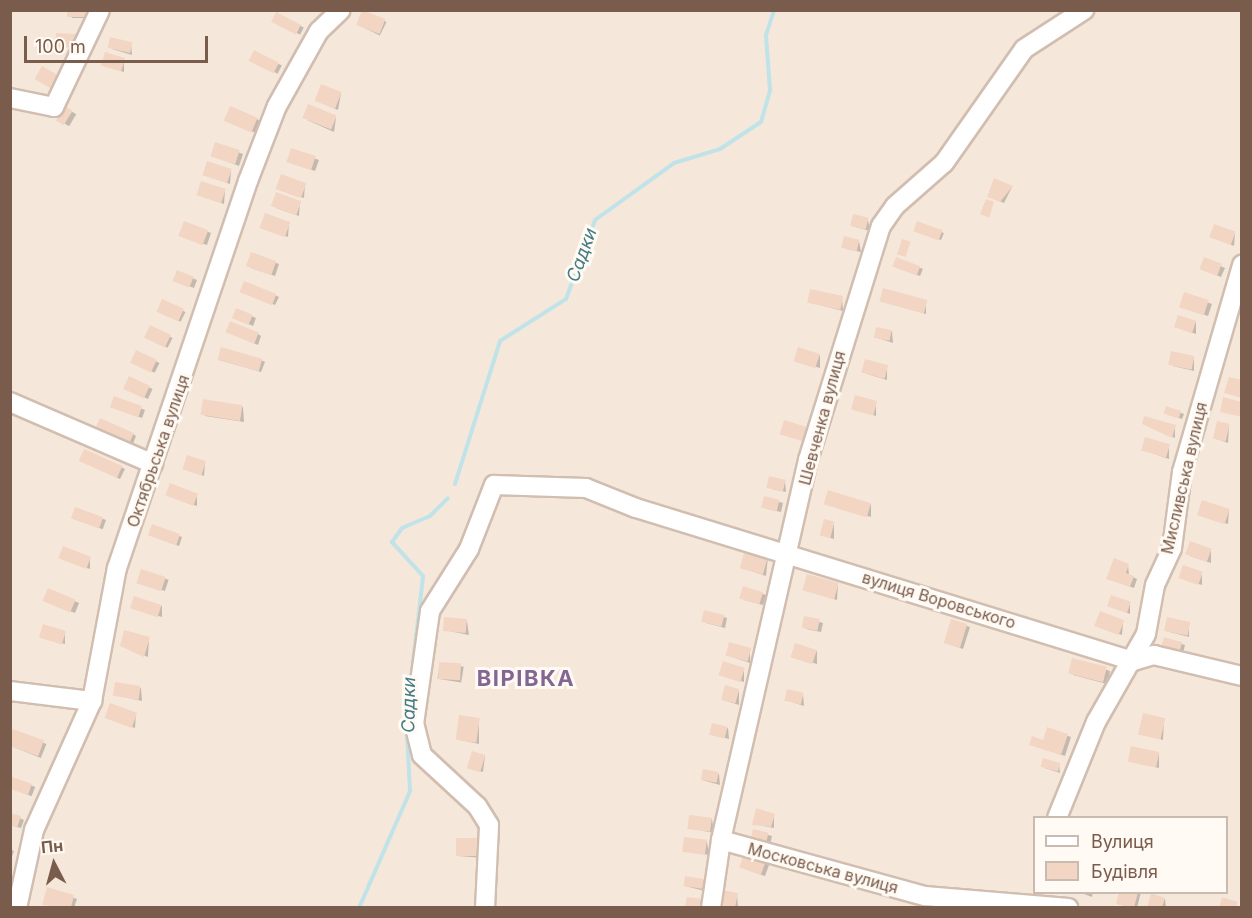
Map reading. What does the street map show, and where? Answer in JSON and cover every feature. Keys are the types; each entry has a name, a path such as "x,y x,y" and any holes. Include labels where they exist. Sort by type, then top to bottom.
{"street":[{"path":"10,98 54,107 100,10"},
{"name":"Октябрьська вулиця","path":"17,908 34,830 92,701 117,568 277,106 319,31 341,10"},
{"name":"Шевченка вулиця","path":"711,908 721,840 789,553 808,460 881,226 895,206 944,164 1024,49 1084,10"},
{"name":"Мисливська вулиця","path":"1058,816 1096,722 1133,661 1146,634 1155,585 1172,548 1182,472 1242,265"},
{"path":"10,402 153,464"},
{"name":"вулиця Воровського","path":"485,908 489,825 477,806 422,755 414,724 430,611 469,549 494,485 586,488 636,508 789,553 1133,661"},
{"path":"1146,634 1154,655"},
{"path":"1133,661 1154,655 1242,676"},
{"path":"10,691 92,701"},
{"name":"Московська вулиця","path":"721,840 925,896 1060,902"}],"shaded area":[{"path":"10,11 1241,11 1241,907 11,907"}],"building":[{"path":"67,10 86,10 86,17 67,17"},
{"path":"362,10 385,19 380,34 356,25"},
{"path":"276,12 301,25 296,35 271,22"},
{"path":"56,33 76,34 75,48 55,47"},
{"path":"110,37 132,42 130,53 108,48"},
{"path":"254,50 279,63 274,73 249,61"},
{"path":"105,52 125,58 121,72 101,65"},
{"path":"42,66 59,76 52,89 34,79"},
{"path":"321,84 342,92 335,109 315,101"},
{"path":"308,104 337,116 331,130 302,118"},
{"path":"65,106 73,111 64,125 56,120"},
{"path":"230,106 258,118 251,132 224,121"},
{"path":"215,142 240,150 235,164 210,156"},
{"path":"291,148 316,156 311,170 286,162"},
{"path":"207,161 232,169 227,183 202,175"},
{"path":"281,174 306,183 301,198 276,189"},
{"path":"994,178 1013,186 1000,202 987,197"},
{"path":"201,181 226,189 221,203 196,195"},
{"path":"276,192 301,201 296,215 271,206"},
{"path":"986,199 994,202 989,218 980,214"},
{"path":"265,213 290,222 285,237 260,228"},
{"path":"853,214 869,218 866,230 850,226"},
{"path":"184,221 208,230 203,245 178,236"},
{"path":"917,221 942,230 939,241 913,231"},
{"path":"1214,224 1236,232 1231,245 1209,237"},
{"path":"844,236 860,240 857,252 841,248"},
{"path":"902,239 911,242 906,257 897,254"},
{"path":"251,252 276,261 271,275 246,266"},
{"path":"896,257 920,266 917,276 892,266"},
{"path":"1204,257 1222,264 1217,276 1199,269"},
{"path":"177,270 194,277 189,288 173,281"},
{"path":"244,281 276,294 272,305 240,292"},
{"path":"883,288 927,300 924,313 879,302"},
{"path":"810,289 843,296 840,310 807,303"},
{"path":"1184,292 1209,300 1204,315 1179,307"},
{"path":"162,299 184,309 178,322 156,312"},
{"path":"236,308 253,315 249,325 232,318"},
{"path":"1178,315 1196,321 1192,333 1174,327"},
{"path":"230,321 259,333 254,344 226,332"},
{"path":"150,325 171,335 165,347 144,338"},
{"path":"876,327 892,330 890,341 874,338"},
{"path":"221,347 262,359 259,371 217,359"},
{"path":"798,347 820,354 815,368 793,361"},
{"path":"136,350 157,360 151,372 130,363"},
{"path":"1171,351 1194,356 1192,370 1168,365"},
{"path":"865,359 888,365 885,379 861,373"},
{"path":"129,376 150,386 144,398 123,389"},
{"path":"1229,377 1242,380 1242,398 1224,393"},
{"path":"855,395 877,401 873,415 851,409"},
{"path":"114,396 142,406 138,418 110,407"},
{"path":"1223,397 1242,402 1242,417 1220,412"},
{"path":"203,399 243,405 240,421 200,415"},
{"path":"1166,406 1181,411 1179,419 1164,414"},
{"path":"1144,416 1176,425 1172,438 1142,424"},
{"path":"100,418 134,433 127,448 93,433"},
{"path":"784,420 807,427 803,441 780,434"},
{"path":"1217,421 1230,424 1226,441 1213,439"},
{"path":"1145,437 1170,444 1166,458 1141,450"},
{"path":"84,449 122,466 117,478 79,461"},
{"path":"187,455 206,461 201,475 182,469"},
{"path":"769,476 786,480 783,492 766,488"},
{"path":"170,483 198,494 193,506 165,495"},
{"path":"828,490 871,503 867,518 824,504"},
{"path":"764,496 780,500 777,512 761,508"},
{"path":"1202,500 1230,509 1225,524 1197,515"},
{"path":"75,507 103,517 99,529 71,518"},
{"path":"824,519 835,522 830,538 820,535"},
{"path":"152,524 180,534 176,546 148,535"},
{"path":"1190,541 1212,549 1207,562 1185,554"},
{"path":"63,546 91,557 86,569 58,558"},
{"path":"745,549 768,555 763,575 740,568"},
{"path":"1114,558 1129,564 1126,573 1134,576 1130,587 1106,579"},
{"path":"1183,565 1203,572 1198,585 1178,578"},
{"path":"141,569 166,577 161,591 136,583"},
{"path":"807,574 839,583 834,599 802,590"},
{"path":"743,586 763,592 759,605 739,598"},
{"path":"48,588 76,600 70,613 43,601"},
{"path":"1111,595 1131,602 1127,613 1107,606"},
{"path":"134,596 162,605 158,617 130,608"},
{"path":"704,610 724,615 721,627 701,622"},
{"path":"1100,611 1124,620 1119,635 1094,626"},
{"path":"804,616 820,619 817,631 802,628"},
{"path":"444,617 467,619 466,633 443,631"},
{"path":"1167,617 1190,622 1188,636 1164,631"},
{"path":"951,619 967,624 960,648 944,643"},
{"path":"43,624 66,631 62,644 39,637"},
{"path":"124,630 150,637 144,657 120,646"},
{"path":"1164,637 1182,642 1180,652 1161,647"},
{"path":"729,642 751,648 748,661 725,656"},
{"path":"795,643 817,650 812,664 790,657"},
{"path":"1072,658 1107,667 1103,682 1068,674"},
{"path":"723,661 745,668 740,682 718,675"},
{"path":"439,662 461,663 460,680 438,679"},
{"path":"115,682 141,686 138,700 113,696"},
{"path":"725,685 739,689 735,704 721,699"},
{"path":"787,689 804,693 801,705 784,701"},
{"path":"110,703 137,713 132,728 105,718"},
{"path":"1143,713 1165,718 1160,740 1138,734"},
{"path":"459,715 480,718 476,743 456,740"},
{"path":"712,723 728,727 725,739 709,735"},
{"path":"1047,727 1068,734 1061,755 1029,745 1032,736 1043,740"},
{"path":"13,729 44,740 38,756 10,746"},
{"path":"1131,746 1159,752 1156,768 1128,762"},
{"path":"472,751 485,755 480,772 467,768"},
{"path":"1043,758 1060,763 1058,772 1041,767"},
{"path":"703,769 719,772 717,783 701,780"},
{"path":"12,777 32,784 28,795 10,789"},
{"path":"756,808 775,814 771,827 752,825"},
{"path":"10,813 21,816 17,828 10,825"},
{"path":"689,815 712,818 710,832 687,829"},
{"path":"753,829 769,833 766,845 750,841"},
{"path":"684,837 707,840 705,855 682,852"},
{"path":"456,838 481,838 481,856 456,856"},
{"path":"744,854 766,862 761,875 739,867"},
{"path":"685,876 704,879 702,889 683,886"},
{"path":"47,887 74,895 71,908 42,905"},
{"path":"723,890 738,893 735,908 719,907"},
{"path":"1118,894 1138,894 1134,908 1116,904"},
{"path":"1151,894 1165,898 1162,908 1147,908"},
{"path":"687,897 703,899 702,908 685,908"},
{"path":"1222,897 1238,902 1236,908 1219,908"}],"waterway":[{"name":"Садки","path":"455,484 500,341 566,299 595,220 674,163 720,149 761,122 770,90 766,35 774,10"},
{"name":"Садки","path":"407,715 423,576 392,542 402,528 430,516 448,498"},
{"name":"Садки","path":"359,908 410,791 407,732"}],"district":[{"name":"ВІРІВКА","path":"526,679"}]}
